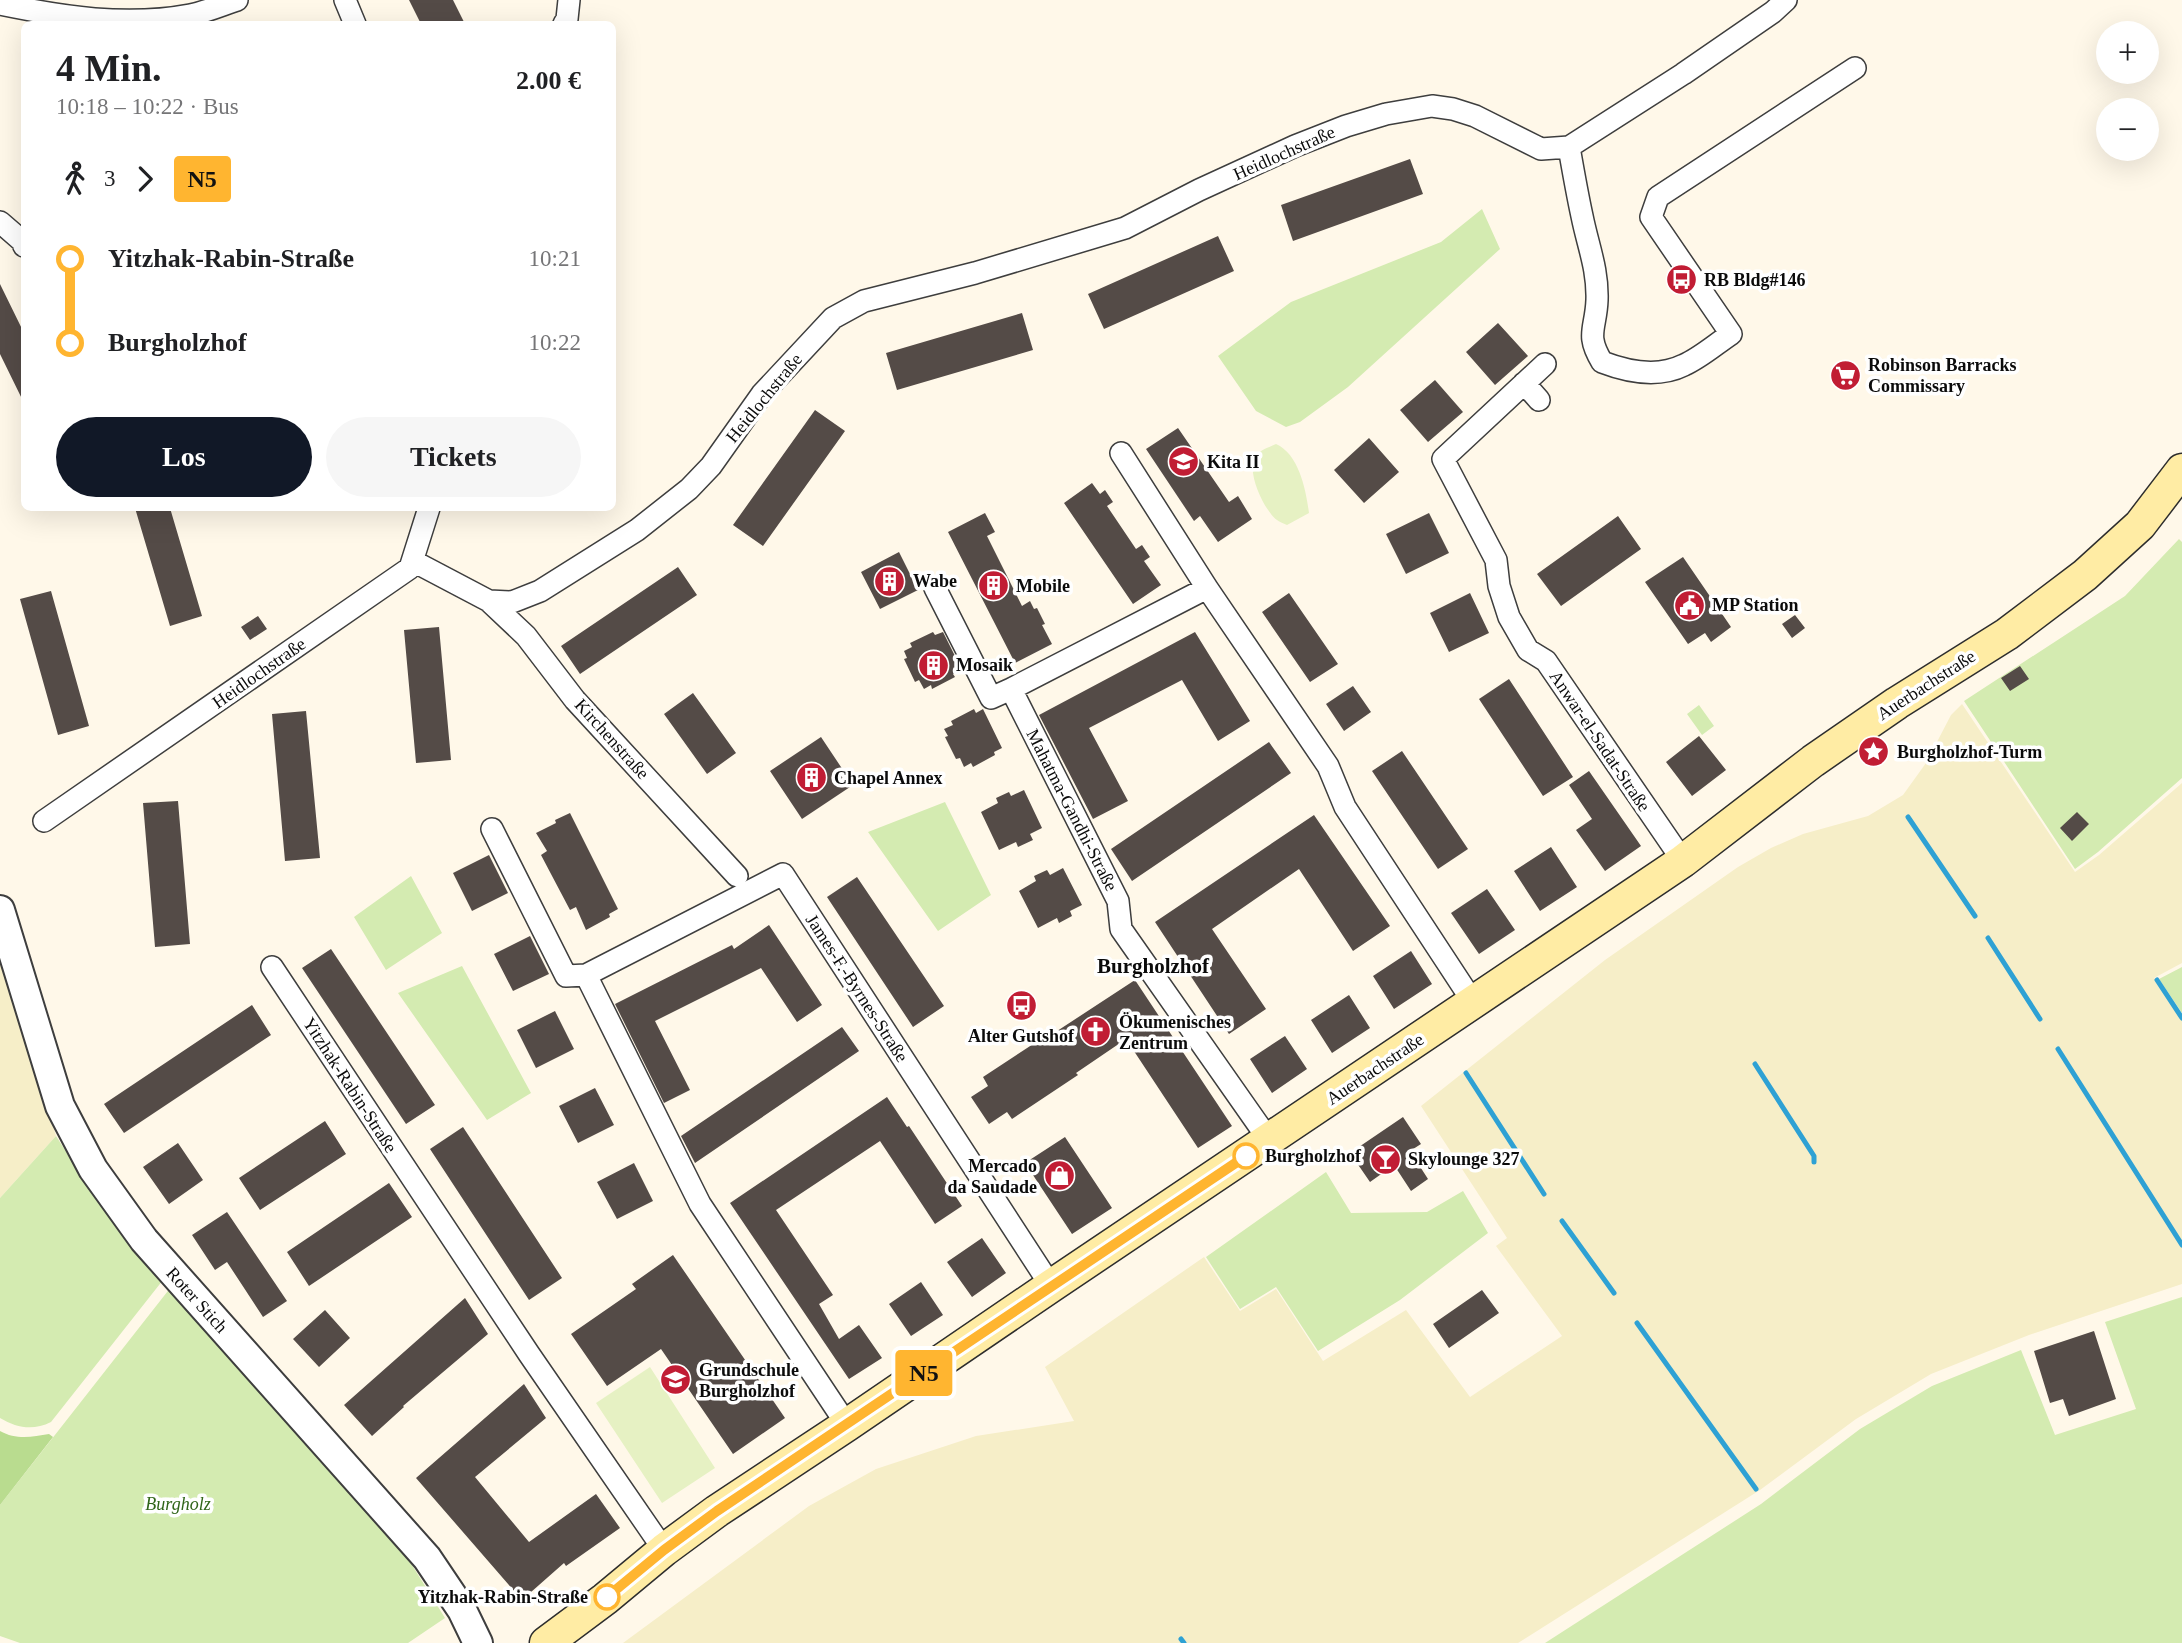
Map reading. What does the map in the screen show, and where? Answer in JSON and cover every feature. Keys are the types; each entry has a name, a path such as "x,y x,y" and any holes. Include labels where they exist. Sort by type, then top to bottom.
{"main road":[{"name":"Auerbachstraße","path":"545,1643 717,1511 1683,861 1813,761 1897,703 2007,634 2085,575 2140,525 2182,470"}],"street":[{"path":"0,4 85,20 133,20 192,15 237,0"},
{"path":"345,0 354,21"},
{"path":"566,21 569,0"},
{"path":"1786,0 1773,12 1683,74 1569,147 1582,218 1595,263 1597,301 1592,334 1593,348 1602,362 1633,371 1654,372 1684,366 1731,334 1651,217 1658,197 1855,68"},
{"name":"Heidlochstraße","path":"489,601 512,602 540,591 607,550 689,489 711,466 762,394 802,351 833,318 864,301 996,267 1125,228 1294,146 1346,126 1395,112 1432,106 1453,109 1475,116 1541,149 1569,147"},
{"path":"0,222 21,240"},
{"name":"Anwar-el-Sadat-Straße","path":"1545,364 1443,459 1496,560 1499,586 1509,617 1528,650 1546,661 1683,861"},
{"path":"1524,383 1539,400"},
{"path":"1121,453 1207,588 1328,766 1345,807 1473,1002"},
{"path":"428,511 413,561 489,601"},
{"name":"Heidlochstraße","path":"44,821 410,568 413,561"},
{"path":"935,588 991,698 1207,588"},
{"name":"Kirchenstraße","path":"489,601 526,636 575,700 737,876"},
{"name":"Mahatma-Gandhi-Straße","path":"1011,688 1118,901 1121,929 1269,1140"},
{"path":"492,829 566,976 586,975 700,1204 847,1426"},
{"name":"James-F.-Byrnes-Straße","path":"586,975 783,874 1051,1286"},
{"name":"Roter Stich","path":"0,910 60,1106 93,1169 144,1240 427,1558 462,1610 478,1643"},
{"name":"Yitzhak-Rabin-Straße","path":"272,967 529,1354 664,1550"}],"shaded area":[{"path":"1962,704 2075,872 2099,855 2182,783 2182,963 2154,978 2182,1020 2182,1284 2029,1335 1931,1374 1856,1419 1760,1490 1518,1643 623,1643 809,1506 876,1469 976,1436 1074,1421 1045,1367 1204,1257 1240,1311 1276,1289 1323,1361 1406,1310 1470,1397 1562,1336 1496,1246 1507,1238 1421,1106 1605,960 1738,867 1803,834 1868,816 1903,795 1926,763 1951,715"},
{"path":"0,948 56,1136 0,1198"}],"green space":[{"path":"1482,209 1500,249 1348,387 1300,422 1286,427 1256,411 1218,356 1291,302 1441,242"},
{"path":"1276,444 1284,449 1296,464 1309,513 1287,525 1278,521 1267,509 1253,474 1254,460 1258,454"},
{"path":"2179,539 2182,542 2182,778 2075,869 1964,701 2125,596"},
{"path":"1699,705 1714,726 1702,735 1687,714"},
{"path":"945,802 991,895 938,931 868,832"},
{"path":"411,876 442,933 386,970 354,917"},
{"path":"462,966 531,1093 487,1120 398,993"},
{"path":"2182,967 2182,1013 2159,979"},
{"path":"56,1136 81,1175 163,1280 51,1422 38,1427 25,1427 0,1418 0,1198"},
{"path":"1326,1172 1351,1213 1427,1212 1463,1191 1488,1233 1400,1300 1318,1351 1276,1287 1240,1309 1206,1257"},
{"name":"Burgholz","path":"171,1287 347,1485 412,1565 445,1618 408,1643 20,1643 0,1636 0,1505"},
{"path":"2182,1297 2182,1643 1545,1643 1761,1504 1860,1429 1932,1386 2021,1350 2055,1435 2136,1409 2105,1322"},
{"path":"650,1367 715,1468 662,1503 596,1403"},
{"path":"0,1431 18,1437 49,1434 53,1437 0,1505"}],"building":[{"path":"409,0 453,0 464,21 420,21"},
{"path":"1410,159 1423,194 1293,241 1281,205"},
{"path":"1218,236 1234,271 1104,329 1088,294"},
{"path":"0,284 21,327 21,397 0,354"},
{"path":"1022,313 1033,350 897,390 886,353"},
{"path":"1498,323 1528,356 1495,385 1466,352"},
{"path":"1435,380 1463,412 1428,442 1400,410"},
{"path":"815,410 845,431 763,546 733,525"},
{"path":"1178,428 1229,502 1238,496 1252,519 1218,542 1200,516 1194,521 1146,449"},
{"path":"1369,438 1399,472 1364,503 1334,470"},
{"path":"1092,483 1100,494 1105,490 1113,502 1107,506 1136,549 1142,545 1150,557 1144,561 1161,585 1133,604 1064,503"},
{"path":"136,511 171,511 202,616 170,626"},
{"name":"Mobile","path":"985,513 995,532 987,536 1022,606 1030,601 1034,609 1037,608 1052,644 1015,663 948,532"},
{"path":"1429,513 1449,553 1406,574 1386,534"},
{"path":"1618,516 1641,549 1561,606 1537,574"},
{"name":"Wabe","path":"899,552 918,590 880,609 861,572"},
{"path":"1683,557 1731,627 1711,642 1705,633 1688,644 1645,582"},
{"path":"678,567 697,595 580,674 561,646"},
{"path":"51,591 89,726 58,735 20,599"},
{"path":"1289,593 1338,664 1310,682 1262,612"},
{"path":"1470,593 1489,633 1449,652 1430,613"},
{"path":"1795,615 1805,628 1792,638 1782,624"},
{"path":"258,616 267,629 250,640 241,627"},
{"path":"439,627 451,760 416,763 404,630"},
{"name":"Mosaik","path":"933,632 935,635 943,632 962,670 953,674 955,677 932,689 931,685 924,689 919,680 915,682 904,659 907,658 904,651 912,647 910,643"},
{"path":"1195,632 1250,721 1218,741 1182,680 1089,728 1128,801 1093,819 1039,715"},
{"path":"2020,666 2029,679 2010,691 2001,678"},
{"path":"1509,679 1573,777 1543,796 1479,699"},
{"path":"1353,686 1371,712 1344,731 1326,704"},
{"path":"693,693 736,753 707,774 664,714"},
{"name":"Mosaik","path":"974,709 976,713 983,709 1002,748 973,767 971,763 964,767 960,758 956,759 944,729 953,725 951,721"},
{"path":"306,711 320,858 285,861 272,714"},
{"path":"1699,736 1726,770 1692,796 1666,762"},
{"name":"Chapel Annex","path":"821,737 853,785 802,819 770,771"},
{"path":"1269,742 1291,773 1132,881 1111,849"},
{"path":"1402,751 1468,849 1438,869 1372,771"},
{"path":"1589,771 1641,846 1605,871 1576,830 1592,819 1569,785"},
{"path":"1024,790 1042,828 1030,834 1033,840 1018,847 1016,842 999,850 981,812 998,803 996,798 1009,792 1011,796"},
{"path":"178,801 190,944 155,947 143,803"},
{"path":"2077,812 2089,824 2072,841 2060,828"},
{"path":"570,813 618,909 609,914 610,917 586,930 576,907 570,910 541,855 547,851 536,833"},
{"path":"1314,815 1390,926 1353,951 1299,869 1212,929 1266,1009 1229,1034 1155,922"},
{"path":"1551,847 1577,887 1540,911 1514,871"},
{"path":"489,855 508,893 472,911 453,873"},
{"path":"1063,868 1082,905 1070,911 1072,916 1059,923 1057,918 1038,928 1019,891 1036,881 1034,876 1047,870 1050,875"},
{"path":"857,877 944,1006 913,1027 827,897"},
{"path":"1487,889 1515,930 1479,954 1451,913"},
{"path":"769,925 822,1005 797,1022 761,968 655,1021 690,1090 664,1103 615,1004 732,945 734,949"},
{"path":"530,936 549,974 513,991 494,954"},
{"path":"331,949 435,1105 406,1124 302,968"},
{"path":"1411,951 1432,984 1394,1009 1373,976"},
{"path":"1135,980 1232,1126 1198,1148 1126,1039 1012,1119 1007,1112 989,1124 971,1097 988,1086 983,1077"},
{"path":"1349,995 1370,1028 1332,1053 1311,1020"},
{"path":"252,1005 271,1035 124,1133 104,1104"},
{"path":"555,1011 574,1049 536,1068 517,1030"},
{"path":"842,1027 859,1051 695,1163 681,1136"},
{"path":"1285,1036 1307,1069 1272,1093 1250,1059"},
{"path":"595,1088 614,1125 578,1143 559,1106"},
{"path":"887,1097 962,1206 935,1224 880,1141 776,1210 833,1295 819,1304 839,1339 859,1325 882,1358 849,1379 730,1203"},
{"name":"Skylounge 327","path":"1403,1117 1421,1144 1410,1151 1428,1179 1411,1191 1394,1165 1370,1182 1350,1153"},
{"path":"325,1121 346,1154 260,1210 239,1178"},
{"path":"463,1127 562,1278 529,1300 430,1149"},
{"path":"1065,1137 1112,1208 1072,1234 1025,1163"},
{"path":"178,1143 203,1180 169,1204 143,1167"},
{"path":"634,1163 653,1201 617,1219 597,1182"},
{"path":"389,1183 412,1217 309,1286 287,1252"},
{"path":"227,1212 287,1301 263,1317 227,1262 215,1270 192,1235"},
{"path":"982,1238 1006,1273 972,1297 947,1262"},
{"path":"673,1255 785,1418 733,1454 661,1349 607,1386 571,1334 636,1289 632,1284"},
{"path":"921,1282 943,1315 911,1336 889,1304"},
{"path":"1482,1290 1499,1313 1449,1348 1433,1324"},
{"path":"465,1298 488,1334 372,1436 344,1405"},
{"path":"325,1310 350,1338 319,1367 293,1339"},
{"path":"2094,1331 2116,1399 2069,1416 2063,1399 2050,1403 2034,1351"},
{"path":"524,1384 546,1418 475,1477 529,1542 596,1494 620,1528 566,1566 564,1563 522,1600 416,1478"}],"waterway":[{"path":"1908,817 1975,916"},
{"path":"1988,938 2040,1019"},
{"path":"2157,980 2182,1018"},
{"path":"2058,1049 2182,1245"},
{"path":"1755,1064 1814,1156 1814,1162"},
{"path":"1466,1073 1544,1194"},
{"path":"1562,1221 1614,1293"},
{"path":"1637,1323 1756,1489"},
{"path":"1181,1639 1184,1643"}],"bus line":[{"name":"N5","path":"607,1597 717,1511 1246,1156"}],"place":[{"name":"RB Bldg#146","path":"1681,280"},
{"name":"Robinson Barracks Commissary","path":"1845,375"},
{"name":"Kita II","path":"1184,462"},
{"name":"Wabe","path":"890,581"},
{"name":"Mobile","path":"993,586"},
{"name":"MP Station","path":"1689,605"},
{"name":"Mosaik","path":"933,665"},
{"name":"Burgholzhof-Turm","path":"1874,752"},
{"name":"Chapel Annex","path":"811,778"},
{"name":"Alter Gutshof","path":"1021,1005"},
{"name":"Ökumenisches Zentrum","path":"1096,1032"},
{"name":"Burgholzhof","path":"1246,1156"},
{"name":"Skylounge 327","path":"1385,1159"},
{"name":"Mercado da Saudade","path":"1060,1176"},
{"name":"Grundschule Burgholzhof","path":"676,1380"},
{"name":"Yitzhak-Rabin-Straße","path":"607,1597"}],"district":[{"name":"Burgholzhof","path":"1153,966"}]}
